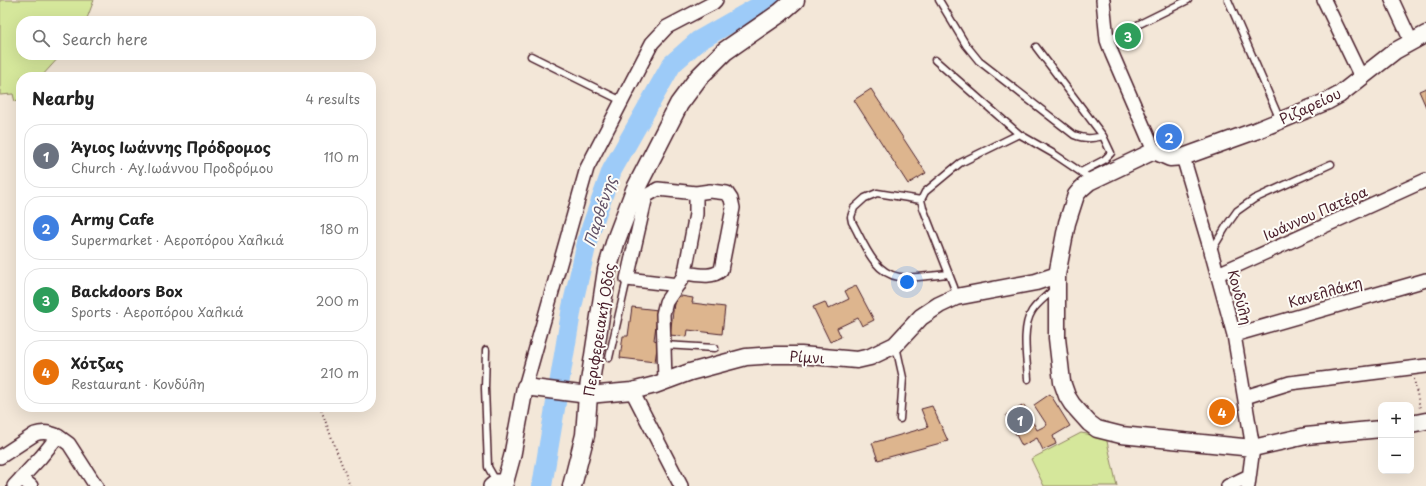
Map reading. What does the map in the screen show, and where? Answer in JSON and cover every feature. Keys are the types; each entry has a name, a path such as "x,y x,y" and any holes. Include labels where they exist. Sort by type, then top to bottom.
{"main road":[{"name":"Περιφερειακή Οδός","path":"572,486 584,435 579,394 607,270 616,240 635,190 670,120 689,89 713,62 738,41 780,13 795,0"}],"street":[{"path":"1103,0 1108,40 1123,82 1154,151 1170,158 1183,157"},
{"path":"1324,0 1361,77"},
{"path":"1392,0 1411,42"},
{"path":"499,484 512,457 532,389 587,168 652,43 667,27 712,1"},
{"name":"Ριζαρείου","path":"1183,157 1230,141 1328,101 1339,95 1395,51 1426,34"},
{"path":"1154,151 1087,176 1081,189 1076,195 1067,223 1057,281 1057,338 1062,382 1077,411 1097,429 1121,435 1253,448 1306,436 1378,428"},
{"name":"Κονδύλη","path":"1183,157 1218,274 1234,335 1253,448 1249,481"},
{"name":"Ιωάννου Πατέρα","path":"1218,274 1426,180"},
{"path":"658,189 696,193 727,193 731,199 733,208 721,270 717,274 681,279 627,279 646,196 658,189"},
{"path":"665,381 663,314 666,302 681,279 696,214 696,193"},
{"name":"Κανελλάκη","path":"1234,335 1426,280"},
{"name":"Ρίμνι","path":"532,389 579,394 632,392 690,372 746,357 801,355 857,360 870,357 895,345 922,317 956,297 1036,282 1057,281"},
{"path":"1245,397 1290,383 1426,366"},
{"path":"632,392 681,486"},
{"path":"0,457 35,434 47,432 58,436 69,444 96,486"},
{"path":"22,483 58,436"},
{"path":"1228,486 1249,481"}],"lane":[{"path":"939,0 966,45 979,61 1074,135 1084,139 1092,139 1103,136"},
{"path":"1108,40 1188,0"},
{"path":"1228,0 1280,120"},
{"path":"935,60 1019,134 1054,154 1087,176 1111,153 1103,136 1036,47"},
{"path":"531,56 622,101"},
{"path":"956,297 954,286 921,200 925,192 960,164 1019,134"},
{"path":"1211,252 1237,211 1254,199 1331,164"},
{"path":"921,200 877,193 865,198 854,208 851,217 852,222 872,258 880,268 889,274 899,277 949,274"},
{"path":"609,358 627,279"},
{"path":"1028,380 1026,335 1028,319 1032,311 1057,281"},
{"path":"664,345 715,348"},
{"path":"895,345 903,378 900,419"},
{"path":"486,350 485,388 488,467 499,484"}],"path":[{"path":"1415,381 1420,422"},
{"path":"322,412 350,486"}],"green space":[{"path":"0,0 94,0 88,16 16,16 16,60 56,60 46,72 16,72 15,102 13,94 0,95"},
{"path":"1081,433 1106,437 1117,486 1044,486 1031,459"}],"building":[{"path":"1426,88 1426,107 1419,91"},
{"path":"871,89 926,173 908,184 854,100"},
{"path":"856,286 874,320 862,326 858,318 837,328 841,337 830,342 813,307 825,302 828,309 849,299 845,291"},
{"path":"675,295 693,298 692,303 725,307 722,334 688,330 687,337 670,335"},
{"path":"632,307 658,310 654,340 658,341 655,362 620,358 623,336 628,336"},
{"path":"1050,394 1070,426 1053,436 1056,444 1043,450 1037,438 1022,446 1006,415 1024,405 1037,430 1047,425 1034,405"},
{"path":"1227,403 1234,419 1215,422 1212,406"},
{"path":"932,406 948,441 878,460 872,443 928,427 921,409"}],"waterway":[{"name":"Παρθένης","path":"542,486 572,307 589,234 612,170 672,64 698,41 770,0"}],"place":[{"name":"Backdoors Box","path":"1128,36"},
{"name":"Army Cafe","path":"1169,137"},
{"name":"Χότζας","path":"1222,412"},
{"name":"Άγιος Ιωάννης Πρόδρομος","path":"1020,420"}]}
